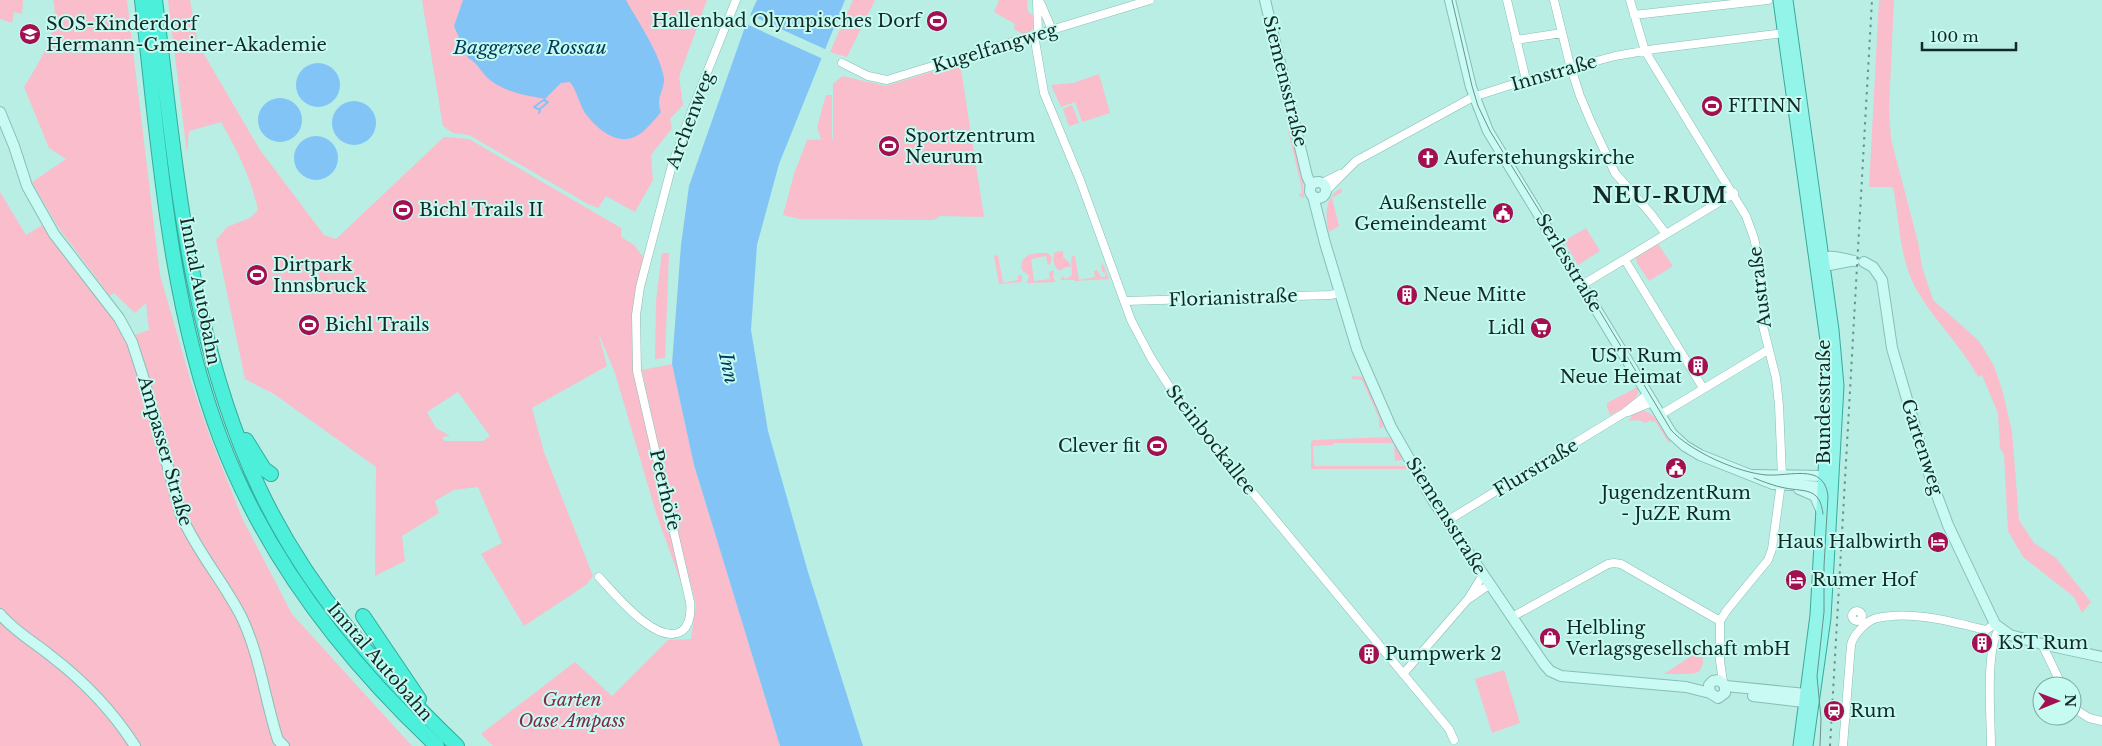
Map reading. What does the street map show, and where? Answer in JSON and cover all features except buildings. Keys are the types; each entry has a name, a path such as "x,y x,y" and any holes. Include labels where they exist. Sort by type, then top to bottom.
{"highway":[{"name":"Inntal Autobahn","path":"142,0 175,266 194,355 221,440 260,523 292,578 340,644 382,691 437,746"},
{"name":"Inntal Autobahn","path":"155,0 185,222 198,300 216,372 230,417 261,491 307,572 355,638 395,684 457,746"},
{"path":"230,417 240,429 264,469 271,474"},
{"path":"363,616 417,696 435,717 440,730"}],"main road":[{"name":"Bundesstraße","path":"1779,0 1837,370 1827,481 1822,513 1807,746"},
{"name":"Bundesstraße","path":"1787,0 1821,261"},
{"name":"Bundesstraße","path":"1799,746 1824,625 1827,481"}],"street":[{"name":"Archenweg","path":"651,244 680,143 736,0"},
{"path":"1038,0 1052,30"},
{"name":"Steinbockallee","path":"1038,0 1036,35 1044,93 1080,180 1131,320 1143,343 1185,411 1449,729 1454,740"},
{"name":"Kugelfangweg","path":"842,63 868,76 887,80 1150,0"},
{"name":"Siemensstraße","path":"1265,0 1305,162 1319,189 1318,220 1357,349 1391,427 1447,522 1544,664 1557,675 1686,687 1718,686 1809,696"},
{"name":"Serlesstraße","path":"1450,0 1474,97 1488,131 1672,434 1700,455 1753,475 1782,481 1813,494 1818,500 1822,513"},
{"path":"1507,0 1526,80"},
{"path":"1554,0 1580,96 1615,173 1666,234"},
{"name":"Austraße","path":"1630,0 1645,51 1734,193 1746,216 1760,266 1763,326 1777,380 1782,481 1772,549 1768,560 1720,621"},
{"path":"1634,15 1768,0"},
{"path":"1516,40 1562,33"},
{"name":"Innstraße","path":"1319,189 1344,172 1356,161 1474,97 1526,80 1645,51 1784,33"},
{"name":"Ampasser Straße","path":"0,112 27,186 54,234 119,318 132,342 181,515 190,534 231,598 242,619 251,640 278,740 284,746"},
{"path":"1582,285 1734,193"},
{"name":"Peerhöfe","path":"599,577 641,619 657,631 675,634 687,626 690,616 690,602 637,371 636,315 640,287 651,244"},
{"path":"1624,260 1704,388"},
{"name":"Gartenweg","path":"1864,262 1873,267 1882,280 1886,320 1893,354 1928,471 1948,525 1997,627"},
{"name":"Florianistraße","path":"1125,301 1330,295 1340,293"},
{"path":"1660,415 1768,350"},
{"name":"Flurstraße","path":"1447,522 1650,398"},
{"name":"Serlesstraße","path":"1782,481 1827,481"},
{"path":"1512,617 1608,564 1614,562 1621,564 1720,621 1718,686"},
{"path":"1403,674 1468,599 1483,575"},
{"path":"1468,599 1489,584"},
{"path":"0,614 16,630 57,660 90,689 113,713 135,746"},
{"path":"1862,617 1924,617 1986,630 1997,627 2010,635 2102,657"},
{"path":"1843,746 1850,645 1856,634 1875,618"},
{"path":"1991,746 1991,667 1997,627"},
{"path":"2042,644 2057,676"},
{"path":"2082,713 2089,718 2102,721"}],"green space":[{"path":"0,0 23,0 22,14 14,12 12,23 0,19"},
{"path":"53,0 127,0 160,275 191,382 210,437 243,520 292,614 412,746 0,746 0,192 26,235 44,224 126,338 149,330 146,303 135,313 114,293 110,296 58,227 32,182 66,159 49,148 24,87 42,57 51,34 55,11"},
{"path":"168,0 190,0 198,44 260,150 324,235 336,239 444,137 469,139 621,228 621,237 634,245 643,257 633,315 635,371 685,594 656,513 615,373 598,332 607,366 532,408 544,452 593,576 586,585 524,626 481,554 502,543 478,487 454,490 435,501 439,513 402,536 405,561 375,576 376,467 274,394 245,379 216,240 227,227 250,218 258,210 243,164 221,122 189,131 187,153","holes":["458,392 490,436 483,441 444,441 442,437 450,436 436,428 427,412"]},
{"path":"422,0 707,0 679,77 683,105 670,119 672,128 651,155 653,180 635,212 606,196 598,208 588,204 469,135 453,133 443,126"},
{"path":"853,0 875,0 847,57 830,52"},
{"path":"999,0 1027,0 1028,12 1033,15 1034,26 1031,31 1023,34 1014,29 1015,24 994,12"},
{"path":"1879,0 1894,0 1889,108 1891,139 1918,242 1922,267 1933,300 1979,341 1994,366 2002,389 2012,431 2019,520 2034,543 2056,558 2091,602 2082,613 2074,597 2023,557 2008,531 2004,455 2000,448 1998,413 1982,375 1978,377 1970,363 1929,309 1912,281 1902,248 1893,187 1869,187"},
{"name":"Sportzentrum Neurum","path":"960,63 984,217 940,216 934,220 799,219 783,215 794,174 807,140 833,139 833,84 842,76 886,86"},
{"path":"1099,74 1110,113 1082,122 1075,102 1061,107 1051,85 1073,83"},
{"path":"826,95 832,95 832,139 821,139 817,127"},
{"path":"1072,105 1079,123 1069,126 1063,109"},
{"path":"1288,130 1291,131 1302,171 1304,198 1298,195 1302,193 1301,185"},
{"path":"1341,188 1342,192 1332,198 1339,226 1329,232 1327,207 1331,197"},
{"path":"1586,228 1600,251 1578,265 1564,241"},
{"path":"1658,244 1673,266 1649,281 1637,263 1636,258"},
{"path":"1063,251 1063,257 1069,262 1071,267 1066,267 1059,271 1055,265 1054,254 1055,252"},
{"path":"662,253 669,253 665,358 655,359 656,301"},
{"path":"1048,253 1052,258 1048,265 1046,256 1031,259 1034,281 1050,279 1049,272 1054,270 1053,277 1056,282 1027,283 1029,276 1022,270 1021,264 1023,260 1032,254"},
{"path":"998,255 1003,283 1018,280 1018,276 1022,275 1022,282 999,284 994,256"},
{"path":"1075,256 1079,280 1095,277 1094,271 1097,270 1101,277 1105,277 1106,274 1102,271 1101,265 1103,264 1109,279 1075,281 1061,280 1062,276 1066,279 1072,275 1071,259"},
{"name":"Garten Oase Ampass","path":"672,364 694,465 780,746 493,746 481,734 575,662 612,696 668,640 691,639 696,604 668,496 642,370"},
{"path":"1353,376 1364,377 1385,424 1382,428 1379,428 1379,418 1362,380 1351,379"},
{"path":"1638,387 1638,392 1633,401 1610,415 1607,403"},
{"path":"1643,411 1648,412 1656,419 1671,441 1669,443 1655,421 1652,422 1650,420 1646,423 1638,420 1629,421 1632,415"},
{"path":"1388,437 1393,441 1398,447 1402,460 1395,461 1394,443 1333,443 1333,445 1313,446 1314,466 1407,466 1408,469 1311,469 1311,442 1313,440"},
{"path":"1702,649 1703,664 1699,672 1691,674 1664,674"},
{"path":"1504,670 1520,723 1492,733 1475,679"}],"water":[{"name":"Baggersee Rossau","path":"463,0 626,0 648,38 662,68 664,78 659,102 661,112 642,132 629,139 621,139 604,132 591,121 570,82 561,83 545,99 516,93 503,88 487,77 468,58 454,26"},
{"name":"Inn","path":"757,0 845,0 779,164 757,245 751,330 768,431 808,572 863,746 780,746 694,465 672,364 681,245 689,186 746,24"},
{"path":"314,63 322,63 334,69 340,85 334,101 322,107 314,107 302,101 296,89 296,81 302,69"},
{"path":"276,98 284,98 296,104 302,120 296,136 284,142 276,142 264,136 258,124 258,116 264,104"},
{"path":"350,101 358,101 370,107 376,123 370,139 358,145 350,145 338,139 332,127 332,119 338,107"},
{"path":"312,136 320,136 332,142 338,158 332,174 320,180 312,180 300,174 294,162 294,154 300,142"}],"pier":[{"path":"748,14 827,50 823,59 744,23"}],"waterway":[{"path":"539,113 540,110 534,107 545,99"},
{"path":"540,109 548,102 545,101"}],"tram line":[{"path":"1452,0 1472,86 1478,106 1490,131 1671,430 1679,438 1702,453 1742,470 1767,475 1808,474 1819,478 1825,486 1828,496 1824,566 1824,612 1817,676 1821,719 1820,746"},
{"path":"1754,478 1777,486 1810,492 1819,499 1823,514"}],"railway":[{"path":"1830,746 1872,0"}],"place":[{"name":"Hallenbad Olympisches Dorf","path":"937,21"},
{"name":"SOS-Kinderdorf Hermann-Gmeiner-Akademie","path":"30,34"},
{"name":"FITINN","path":"1712,106"},
{"name":"Sportzentrum Neurum","path":"889,146"},
{"name":"Auferstehungskirche","path":"1428,158"},
{"name":"Bichl Trails II","path":"403,210"},
{"name":"Außenstelle Gemeindeamt","path":"1503,213"},
{"name":"Dirtpark Innsbruck","path":"257,275"},
{"name":"Neue Mitte","path":"1407,295"},
{"name":"Bichl Trails","path":"309,325"},
{"name":"Lidl","path":"1541,328"},
{"name":"UST Rum Neue Heimat","path":"1698,366"},
{"name":"Clever fit","path":"1157,446"},
{"name":"JugendzentRum - JuZE Rum","path":"1676,468"},
{"name":"Haus Halbwirth","path":"1938,542"},
{"name":"Rumer Hof","path":"1796,580"},
{"name":"Helbling Verlagsgesellschaft mbH","path":"1550,638"},
{"name":"KST Rum","path":"1982,643"},
{"name":"Pumpwerk 2","path":"1369,654"},
{"name":"Rum","path":"1834,711"}],"district":[{"name":"NEU-RUM","path":"1660,195"}]}
